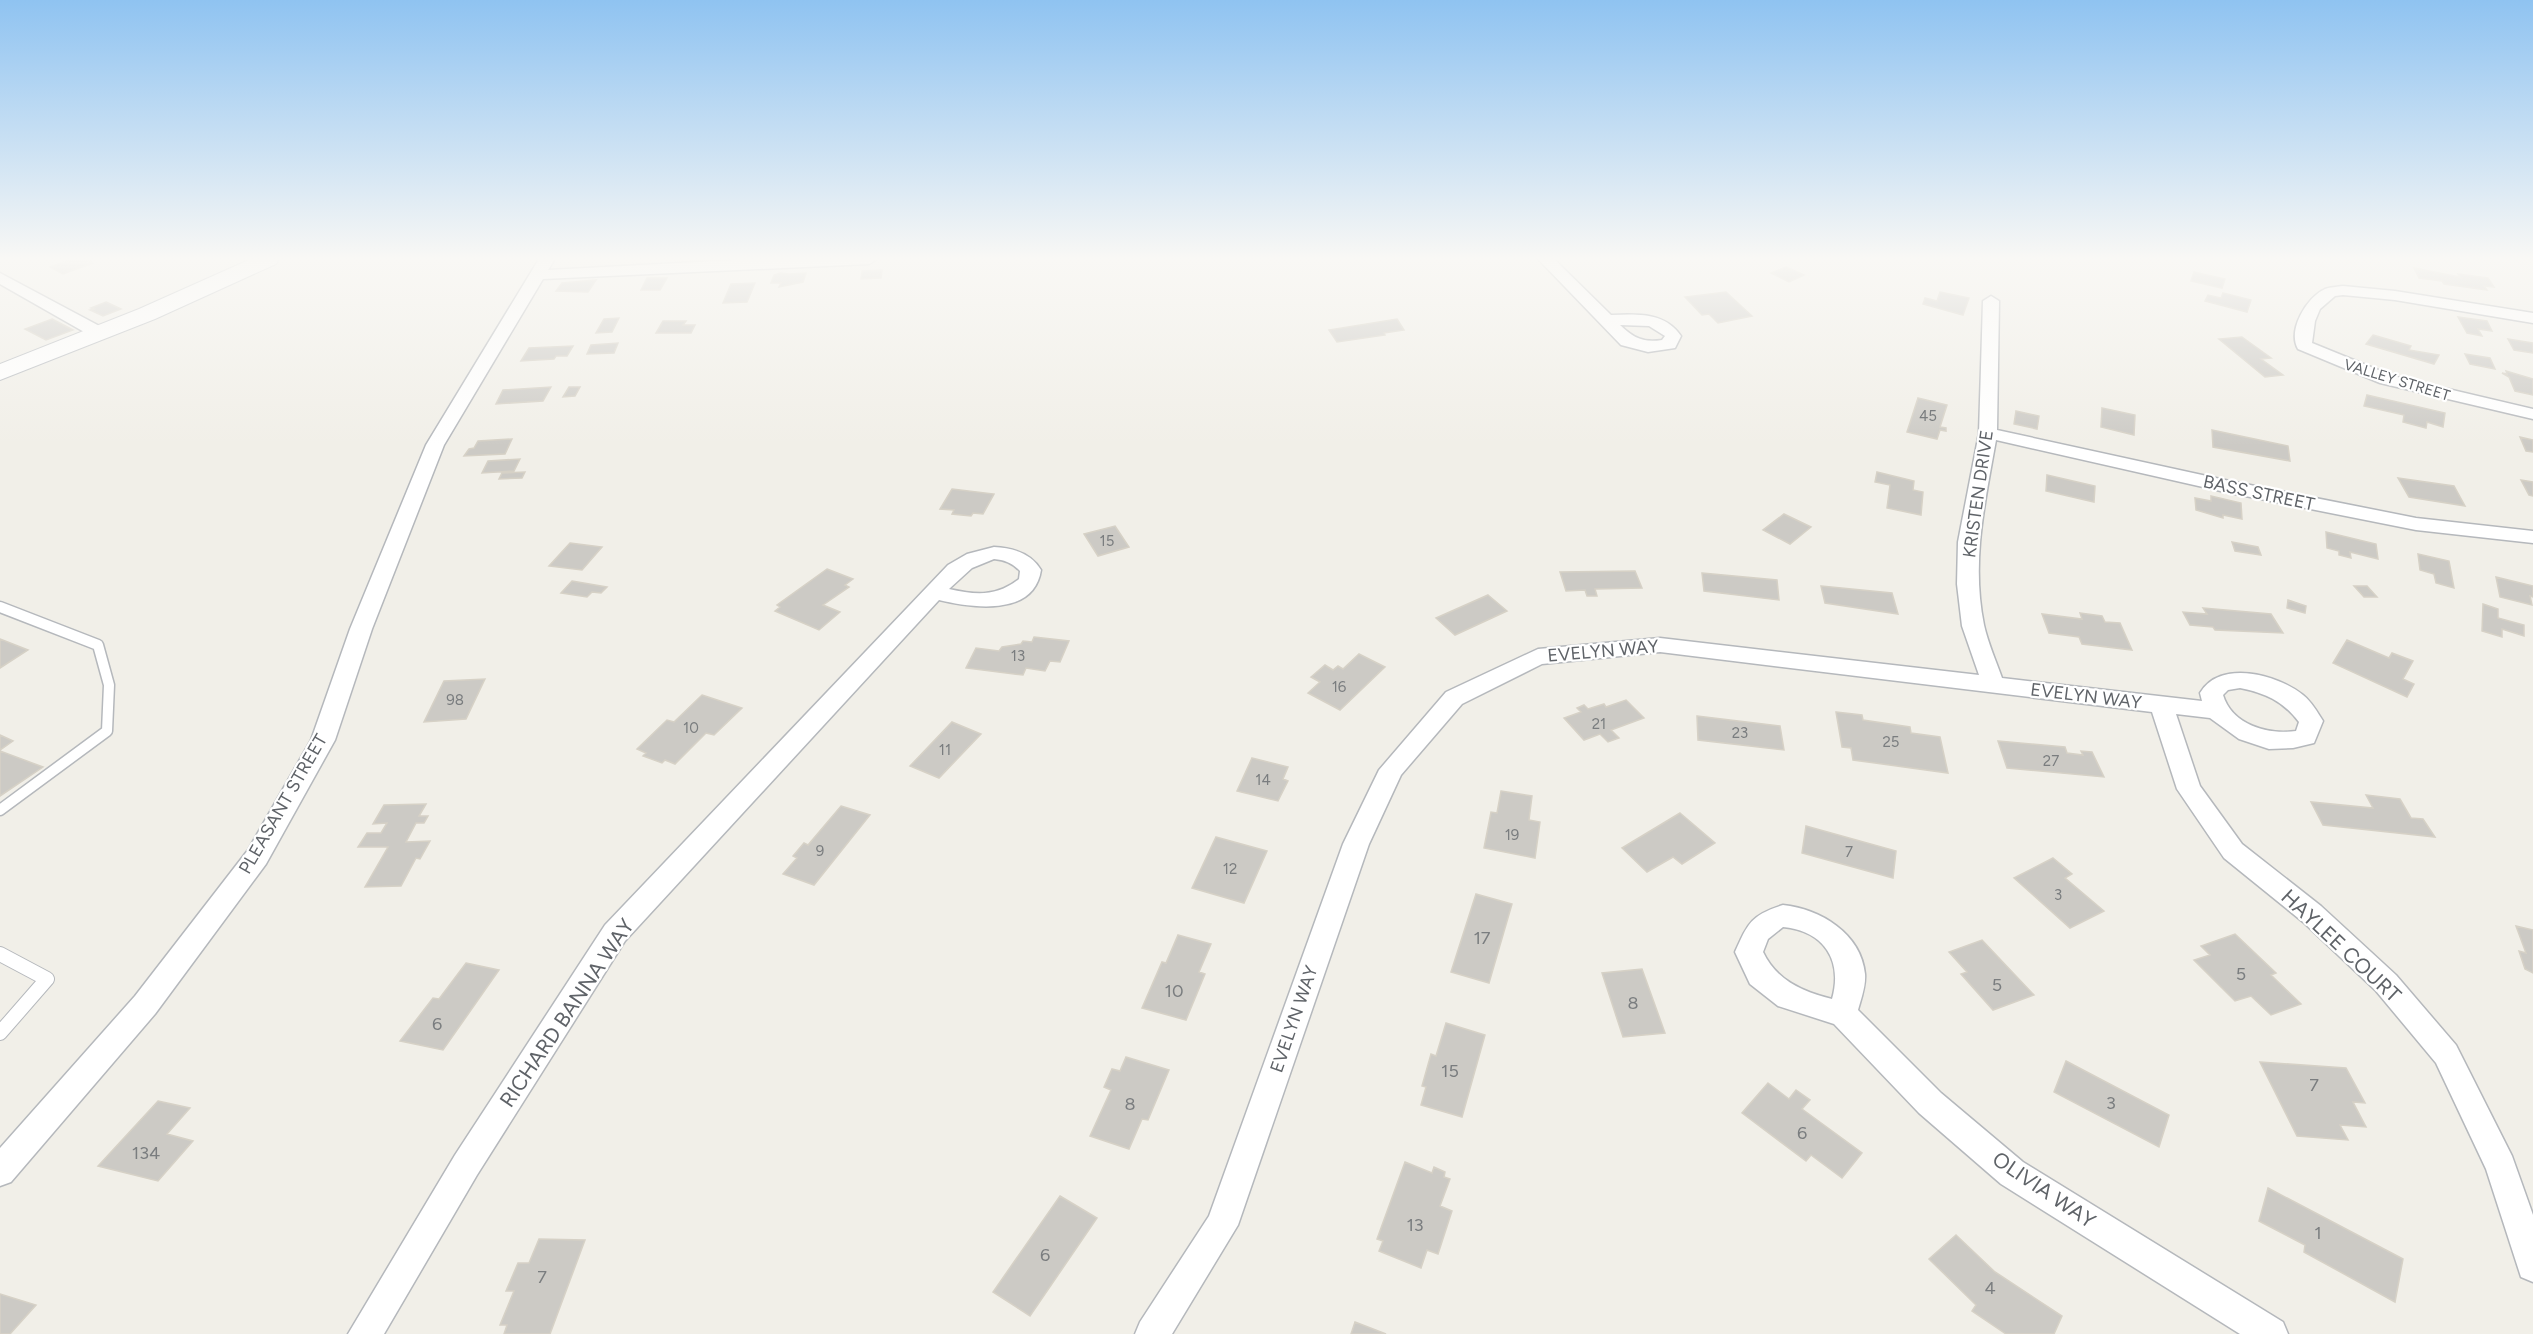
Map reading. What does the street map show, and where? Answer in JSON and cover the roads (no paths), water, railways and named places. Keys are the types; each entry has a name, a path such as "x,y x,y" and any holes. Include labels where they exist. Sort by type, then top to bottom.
{"main road":[{"path":"0,373 126,321"}],"street":[{"path":"78,321 99,333"},
{"name":"PLEASANT STREET","path":"0,1171 145,1005 257,857 323,740 361,629 435,445 509,321"},
{"name":"KRISTEN DRIVE","path":"1991,321 1988,434 1968,542 1968,584 1973,626 1994,684"},
{"name":"VALLEY STREET","path":"2306,321 2304,345 2329,359 2458,399 2533,414"},
{"name":"BASS STREET","path":"1988,434 2405,522 2533,537"},
{"name":"RICHARD BANNA WAY","path":"365,1334 466,1165 615,933 934,592"},
{"name":"EVELYN WAY","path":"1152,1334 1222,1225 1356,843 1391,770 1454,698 1538,657 1660,645 2216,711"},
{"name":"HAYLEE COURT","path":"2162,706 2189,789 2233,851 2312,914 2386,983 2446,1054 2501,1166 2533,1265"},
{"name":"OLIVIA WAY","path":"1843,1014 1930,1103 2012,1173 2271,1334"}],"lane":[{"path":"0,607 98,645 109,685 107,731 0,810"},
{"path":"0,954 47,979 0,1033"}]}
